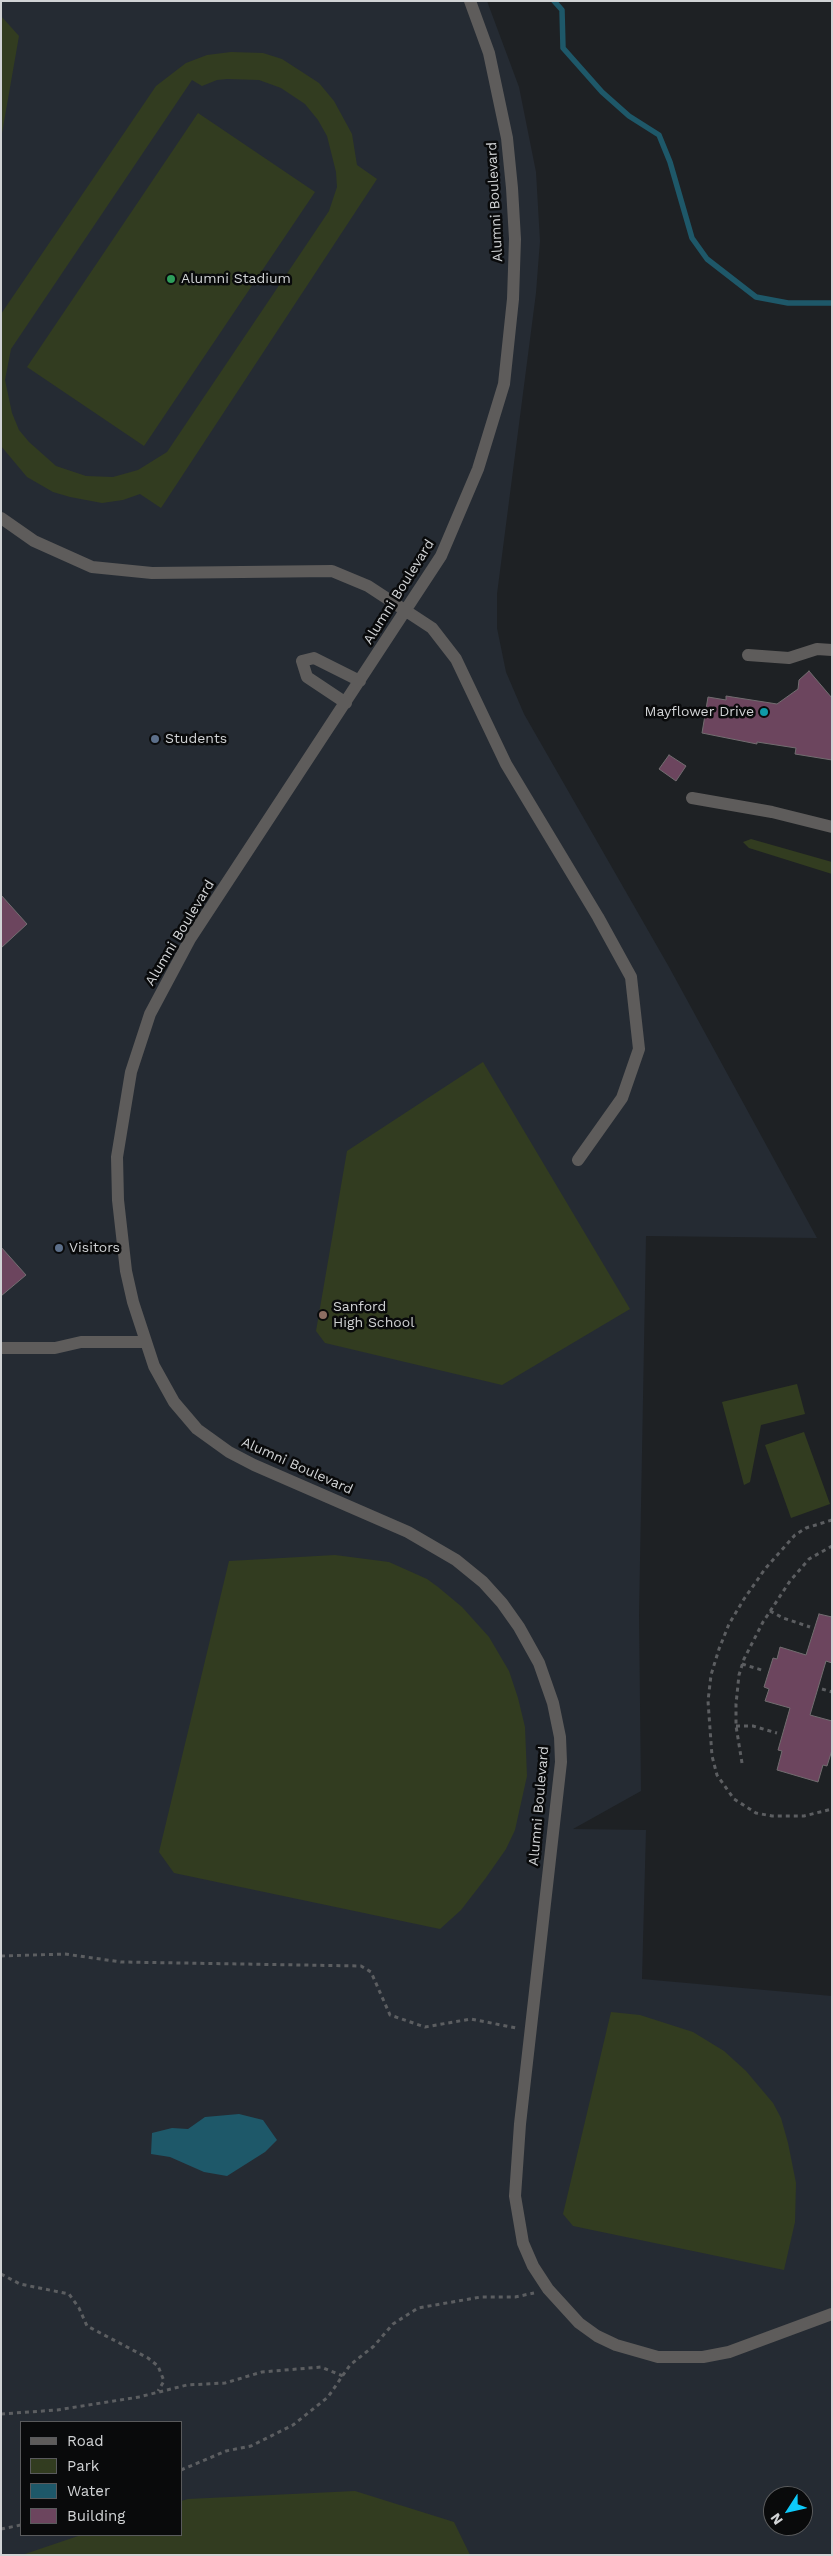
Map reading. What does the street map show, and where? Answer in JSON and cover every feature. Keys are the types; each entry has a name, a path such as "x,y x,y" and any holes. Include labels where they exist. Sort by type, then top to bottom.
{"street":[{"name":"Alumni Boulevard","path":"470,1 489,53 507,138 515,239 509,346 504,384 467,498 441,556 190,939 150,1014 141,1038 121,1124 117,1157 118,1191 126,1271 144,1342 169,1394 187,1417 212,1440 229,1452 279,1477 408,1532 456,1560 483,1582 502,1603 530,1646 553,1703 560,1737 561,1762 515,2196 523,2243 533,2266 548,2289 579,2323 597,2336 616,2345 658,2358 703,2356 728,2352 832,2314"},
{"path":"1,518 34,541 92,567 152,573 332,571 368,586 406,609 432,628 456,659 506,764 598,917 630,977 639,1049 622,1098 578,1160"},
{"path":"748,655 789,658 817,649 832,650"},
{"path":"346,703 307,677 302,661 314,658 360,681"},
{"path":"692,798 780,813 832,827"},
{"path":"1,1348 55,1348 80,1342 144,1342"}],"path":[{"path":"832,1520 818,1523 795,1535 770,1562 744,1599 729,1624 719,1649 710,1675 708,1701 709,1731 715,1765 725,1788 734,1799 756,1813 772,1816 804,1816 832,1809"},
{"path":"742,1763 736,1726 736,1692 742,1664 770,1610 809,1559 832,1546"},
{"path":"770,1610 783,1618 810,1627"},
{"path":"742,1664 764,1671"},
{"path":"822,1689 832,1692"},
{"path":"736,1726 753,1726 778,1733"},
{"path":"1,1956 65,1954 121,1962 361,1966 371,1972 390,2015 425,2027 471,2019 531,2031"},
{"path":"1,2274 20,2284 69,2294 87,2326 148,2358 158,2366 164,2381 158,2391"},
{"path":"182,2470 226,2452 251,2446 293,2425 328,2397 350,2365 374,2346 393,2324 418,2308 481,2297 515,2297 548,2289"},
{"path":"1,2414 57,2410 138,2397 187,2385 225,2383 262,2372 321,2367 343,2376"},
{"path":"1,2529 20,2526"}],"shaded area":[{"name":"Sanford High School","path":"1,1 487,1 519,87 536,172 540,241 536,293 497,594 497,628 506,672 524,714 669,967 817,1238 646,1236 639,1615 641,1791 573,1829 646,1830 642,1979 832,1996 832,2555 1,2555"}],"green space":[{"path":"1,16 19,36 1,139"},
{"path":"231,52 263,53 282,59 319,83 334,101 352,134 357,165 377,179 161,508 140,494 123,500 102,503 53,492 27,477 1,446 1,314 156,86 186,63 207,55","holes":["192,80 202,86 217,80 259,80 281,88 305,104 318,120 327,136 336,172 337,187 329,211 167,452 138,470 113,477 86,476 56,466 29,442 19,430 12,413 5,380 11,349"]},
{"name":"Alumni Stadium","path":"198,113 315,192 144,446 27,367"},
{"path":"751,839 832,862 832,874 749,848 743,842"},
{"path":"483,1062 630,1309 502,1385 325,1343 316,1331 347,1151"},
{"path":"797,1384 805,1414 761,1425 750,1482 744,1485 722,1402"},
{"path":"804,1432 830,1504 791,1518 765,1445"},
{"path":"335,1555 389,1562 427,1579 438,1587 462,1607 489,1637 509,1671 518,1698 525,1727 527,1776 515,1830 506,1849 485,1879 461,1910 440,1929 174,1873 159,1852 229,1561"},
{"path":"611,2012 640,2015 693,2032 724,2051 746,2071 773,2103 781,2118 796,2183 795,2222 784,2270 573,2226 563,2214"},
{"path":"355,2491 454,2522 470,2555 22,2555 78,2536 182,2536 182,2501"}],"water":[{"path":"239,2114 263,2120 277,2140 265,2152 227,2176 204,2172 170,2157 151,2154 152,2133 172,2128 188,2129 205,2117"}],"building":[{"name":"Mayflower Drive","path":"809,671 832,698 832,760 795,754 796,748 757,742 757,744 702,733 708,697 726,700 726,696 777,704 798,689 799,680"},
{"path":"669,755 686,766 676,781 659,769"},
{"path":"1,895 27,924 1,948"},
{"path":"1,1247 26,1275 1,1296"},
{"path":"819,1614 832,1617 832,1663 826,1661 810,1715 832,1721 832,1750 827,1766 823,1765 818,1782 777,1770 782,1751 778,1750 790,1708 765,1701 769,1689 764,1687 773,1658 777,1659 780,1647 806,1655"}],"waterway":[{"path":"554,1 562,10 563,48 602,92 629,116 659,135 670,162 692,238 707,259 756,297 788,303 832,303"}],"place":[{"name":"Alumni Stadium","path":"171,279"},
{"name":"Mayflower Drive","path":"764,712"},
{"name":"Students","path":"155,739"},
{"name":"Visitors","path":"59,1248"},
{"name":"Sanford High School","path":"323,1315"}]}
